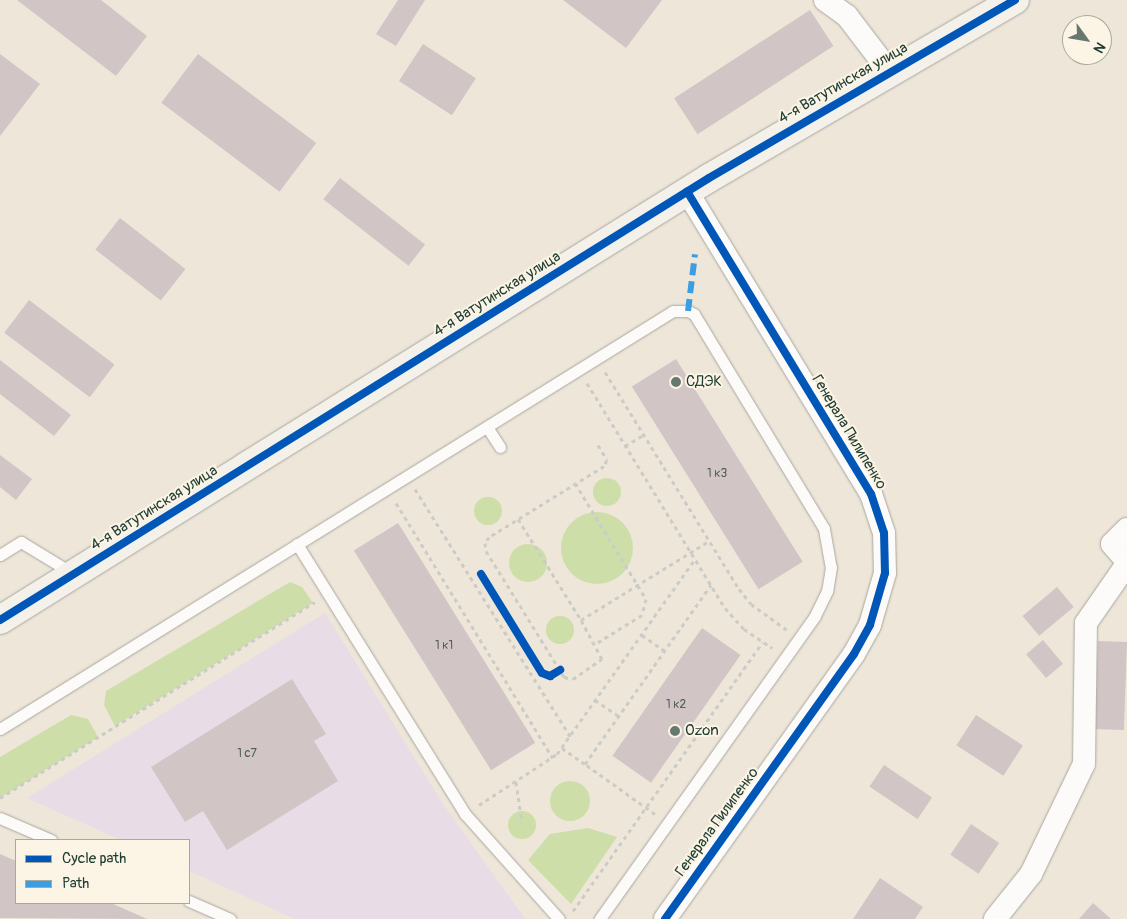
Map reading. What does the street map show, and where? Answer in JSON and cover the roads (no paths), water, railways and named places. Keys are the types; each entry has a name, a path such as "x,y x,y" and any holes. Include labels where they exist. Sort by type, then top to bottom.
{"street":[{"path":"825,0 847,16 888,71"},
{"name":"4-я Ватутинская улица","path":"0,620 687,191 888,71 1014,0"},
{"name":"Генерала Пилипенко","path":"665,919 854,654 870,625 885,573 884,533 871,494 687,191"},
{"path":"995,919 1031,874 1084,764 1086,623 1127,562 1112,544 1127,530"}],"lane":[{"path":"0,729 673,311 694,314 824,529 831,567 827,591 799,639 600,919"},
{"path":"487,427 500,447"},
{"path":"0,555 21,542 74,574"},
{"path":"297,544 464,814 560,919"},
{"path":"0,818 48,839"},
{"path":"190,901 230,919"}],"place":[{"name":"СДЭК","path":"676,382"},
{"name":"Ozon","path":"675,731"}]}
